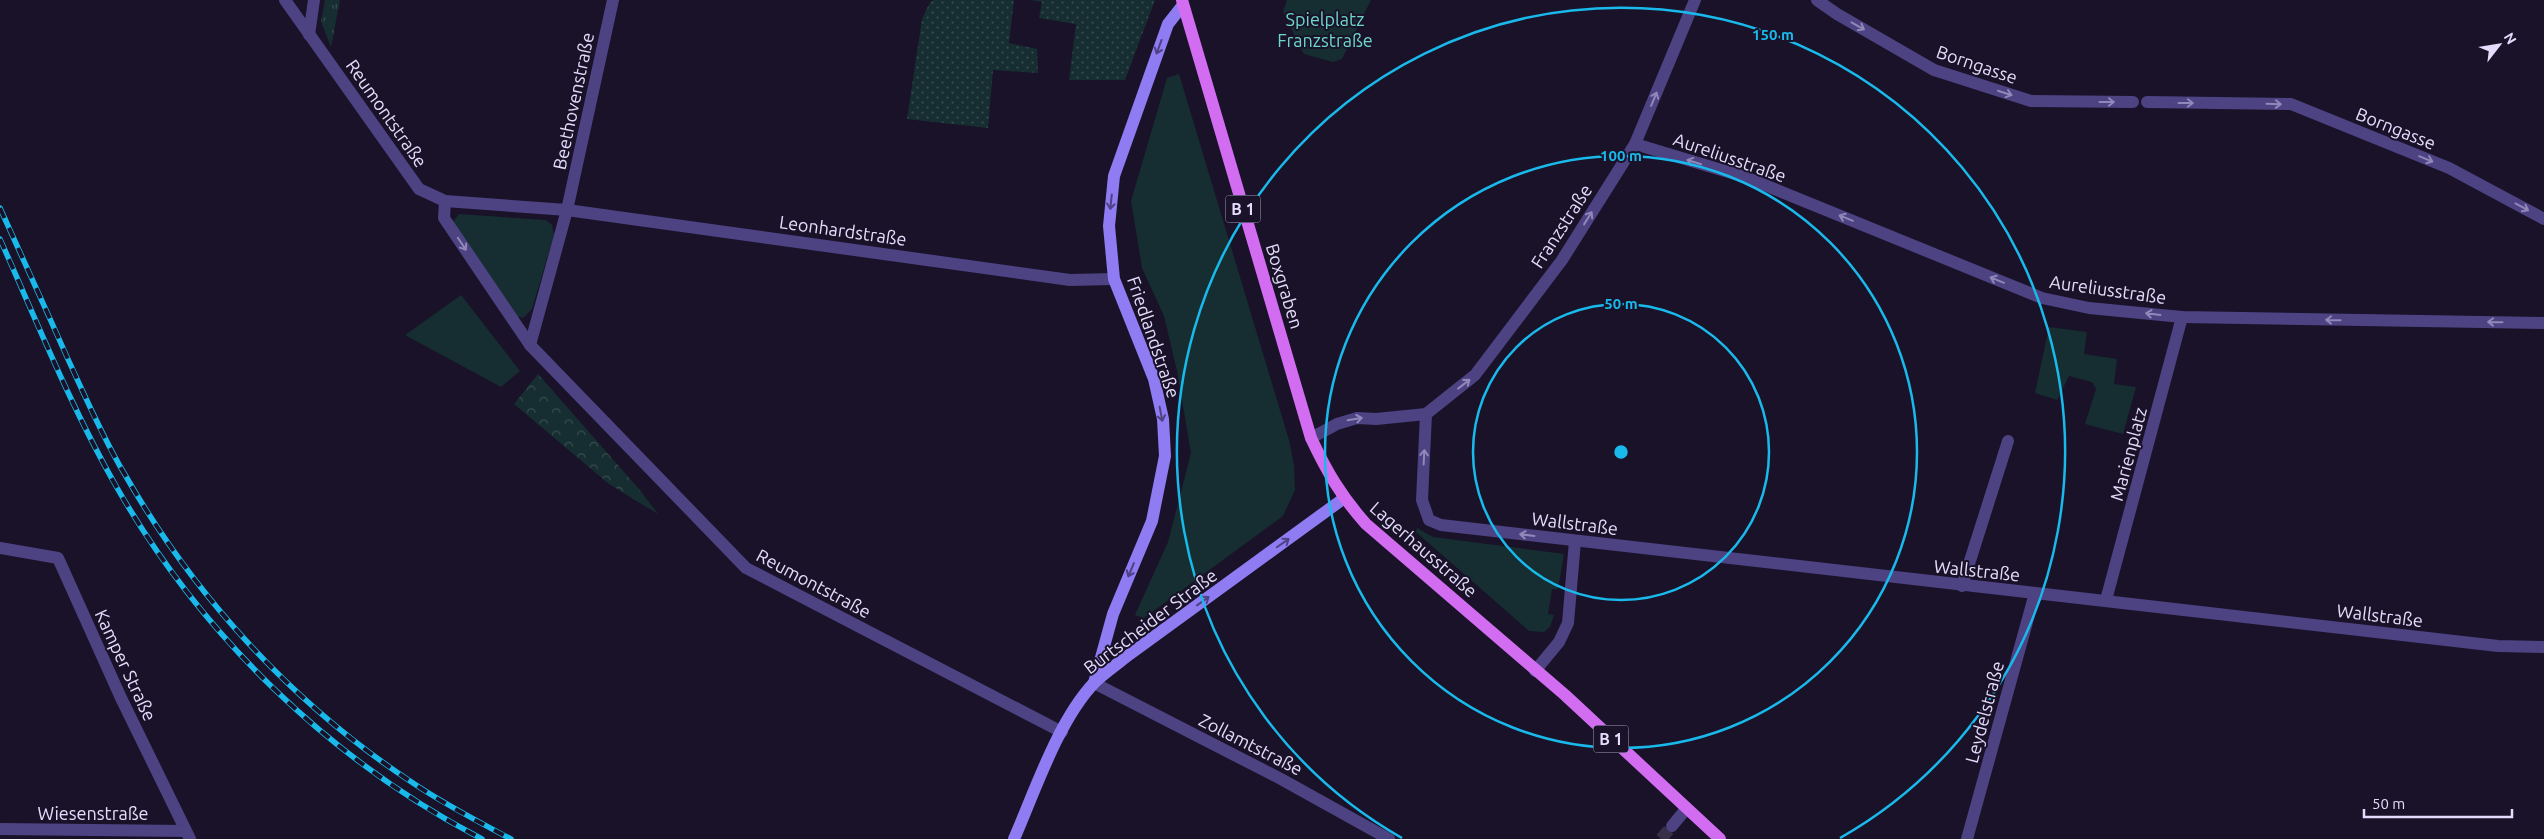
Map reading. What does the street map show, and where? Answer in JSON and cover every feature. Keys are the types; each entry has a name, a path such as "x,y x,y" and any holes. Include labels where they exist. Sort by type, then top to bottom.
{"main road":[{"name":"Friedlandstraße","path":"1094,683 1113,614 1152,521 1165,456 1163,419 1154,379 1114,279 1109,226 1114,176 1168,24 1182,3"},
{"name":"Boxgraben","path":"1182,3 1311,438"},
{"name":"Lagerhausstraße","path":"1311,438 1328,475 1344,499 1366,524 1535,670 1720,839"},
{"name":"Burtscheider Straße","path":"1014,839 1074,708 1094,683 1126,657 1344,499"}],"street":[{"name":"Reumontstraße","path":"285,0 418,189 444,201 444,218 530,345 746,568 1062,732"},
{"path":"310,35 314,0"},
{"name":"Beethovenstraße","path":"530,345 567,210 613,0"},
{"name":"Franzstraße","path":"1426,414 1475,375 1562,260 1634,144 1695,0"},
{"name":"Borngasse","path":"1817,0 1836,14 1934,70 2031,101 2133,102"},
{"name":"Borngasse","path":"2147,102 2291,104 2449,168 2544,219"},
{"name":"Aureliusstraße","path":"1634,144 1745,177 2042,298 2088,308 2182,317 2544,323"},
{"name":"Leonhardstraße","path":"444,201 567,210 1070,280 1114,279"},
{"name":"Marienplatz","path":"2106,600 2182,317"},
{"path":"1311,438 1337,424 1357,418 1376,419 1426,414"},
{"name":"Wallstraße","path":"1426,414 1422,500 1429,520 1441,525 2498,646 2544,647"},
{"path":"1962,586 2008,441"},
{"path":"1535,670 1559,642 1568,623 1575,540"},
{"name":"Kamper Straße","path":"0,548 58,558 121,698 188,835"},
{"name":"Leydelstraße","path":"1967,839 2035,593"},
{"name":"Zollamtstraße","path":"1094,683 1281,779 1389,839"},
{"path":"1672,826 1686,808"},
{"name":"Wiesenstraße","path":"0,829 188,835"}],"green space":[{"path":"325,0 340,0 331,47 321,22"},
{"path":"934,0 1014,0 1009,43 1037,49 1038,73 993,70 988,128 907,119 922,19 930,2"},
{"path":"1031,0 1155,0 1125,80 1069,80 1076,24 1039,18 1042,2"},
{"name":"Spielplatz Franzstraße","path":"1287,0 1371,0 1342,59 1333,62 1304,54 1283,12"},
{"path":"1179,74 1289,440 1294,465 1295,490 1283,516 1144,618 1135,615 1168,542 1191,453 1177,371 1164,316 1142,268 1131,201 1167,78"},
{"path":"459,214 546,220 552,225 554,235 532,309 523,318 514,315 452,223"},
{"path":"461,295 520,371 501,387 405,335"},
{"path":"2049,327 2087,332 2084,354 2117,359 2114,384 2136,387 2123,434 2085,424 2096,389 2092,382 2069,376 2057,400 2035,393"},
{"path":"538,374 639,489 658,514 609,484 514,404"},
{"path":"1417,528 1433,537 1564,554 1558,589 1552,589 1548,614 1554,615 1550,627 1544,632 1529,631 1416,532"}],"tunnel":[{"path":"1661,839 1672,826"}],"railway":[{"path":"0,208 87,401 116,459 152,518 214,604 286,682 325,717 367,750 434,797 511,839"},
{"path":"0,239 84,426 116,486 150,541 188,593 229,642 274,689 322,732 373,771 426,807 482,839"}]}
